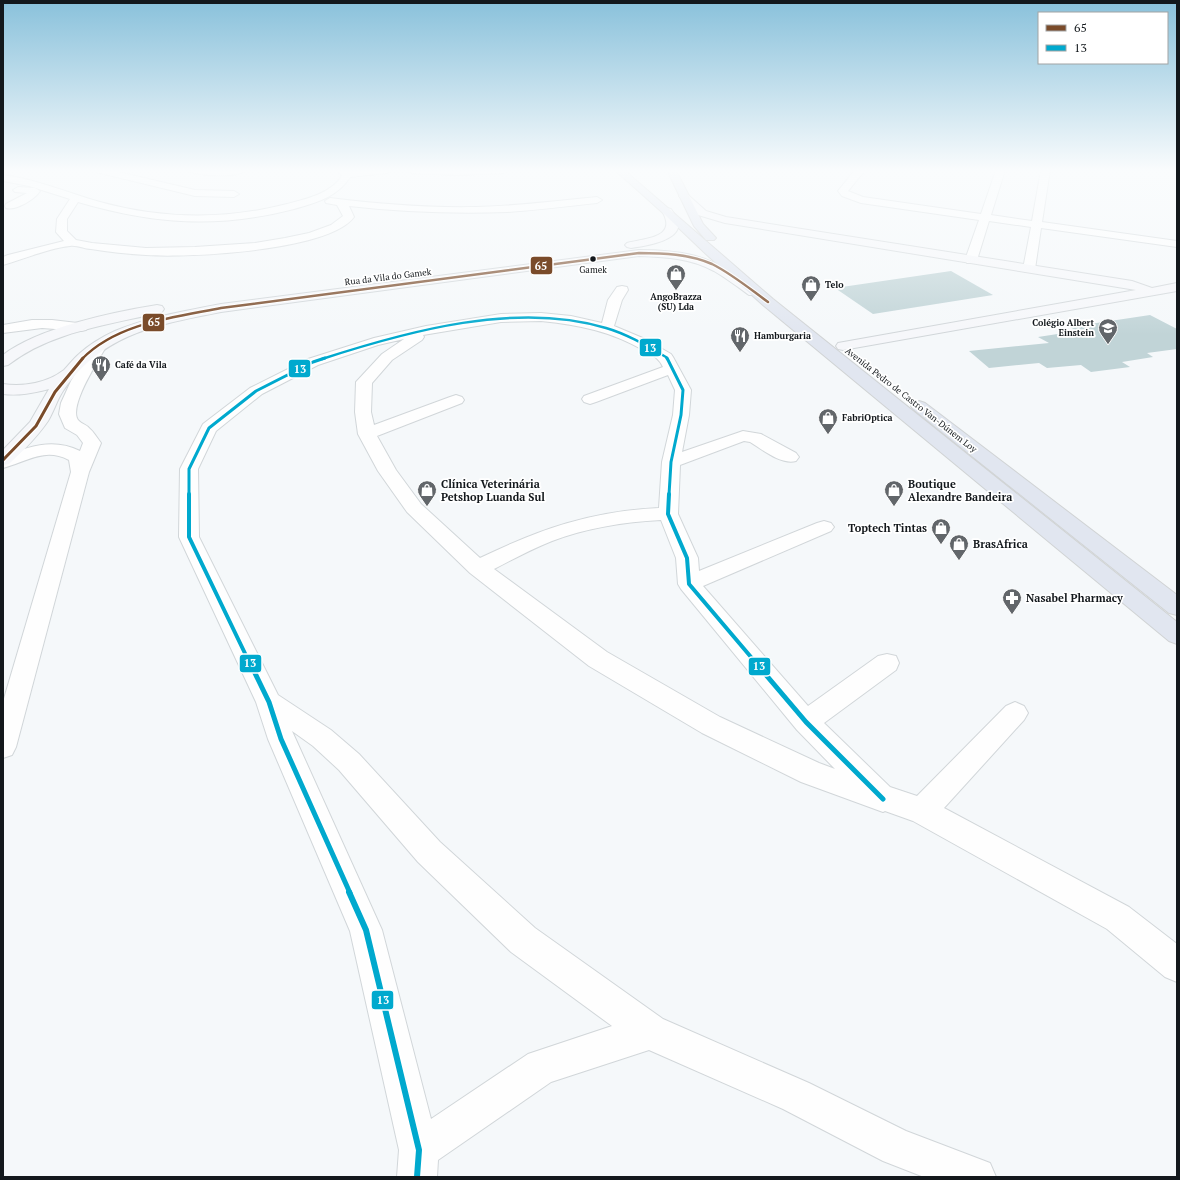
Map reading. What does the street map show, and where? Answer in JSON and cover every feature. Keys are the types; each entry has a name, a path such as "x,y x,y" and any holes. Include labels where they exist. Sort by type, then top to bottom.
{"highway":[{"path":"682,225 745,284"},
{"name":"Avenida Pedro de Castro Van-Dúnem Loy","path":"699,225 709,237 759,280 1177,607"},
{"name":"Avenida Pedro de Castro Van-Dúnem Loy","path":"768,302 1177,635"}],"main road":[{"name":"Rua da Vila do Gamek","path":"3,362 20,349 40,339 81,326 135,313 205,300 601,251 649,242 659,238 673,229 673,225"},
{"path":"757,225 1132,286 1150,291"},
{"name":"Rua da Vila do Gamek","path":"3,462 22,442 39,420 48,402 68,374 82,358 100,344 145,324 221,308 621,255 663,253 686,256 712,265 745,284 768,302"},
{"path":"843,346 1177,287"},
{"path":"81,326 96,333 100,338 100,344"},
{"name":"Rua da Vila do Gamek","path":"3,388 22,390 36,387 59,379 68,374"}],"street":[{"path":"62,225 61,232 72,242"},
{"path":"3,261 12,257 72,242 149,252 193,251 276,243 316,236 340,225"},
{"path":"971,260 983,225"},
{"path":"1029,269 1036,225"},
{"path":"1044,225 1177,244"},
{"path":"607,328 615,300 622,290"},
{"path":"650,1032 541,1067 418,1164 366,930 281,739 270,702 189,537 189,469 209,428 256,391 313,362 374,342 426,330 501,318 549,318 571,320 607,328 640,342 666,357 683,390 681,415 671,462 668,514 687,558 690,584 806,722 884,799"},
{"path":"3,329 35,324 68,324 81,326"},
{"path":"426,330 387,357 364,382 363,412 367,434 387,471 414,508 478,568 598,659 711,726 811,774 922,811 1118,918 1177,965"},
{"path":"3,747 80,472 92,443 83,431 71,424 66,414 69,403 79,381 100,344"},
{"path":"590,399 671,369"},
{"path":"367,434 456,400"},
{"path":"671,462 743,436 755,438 790,457"},
{"path":"3,462 37,452 54,449 67,452 78,457 80,472"},
{"path":"478,568 527,544 567,529 642,515 668,514"},
{"path":"690,584 824,527"},
{"path":"806,722 887,663"},
{"path":"270,702 322,738 349,762 429,852 523,940 650,1032 796,1096 897,1147 976,1177"},
{"path":"922,811 1015,713"}],"building":[{"path":"951,271 993,295 873,314 835,288"},
{"name":"Colégio Albert Einstein","path":"1150,315 1177,329 1177,349 1147,353 1153,357 1122,362 1130,367 1091,372 1081,365 1047,368 1039,363 989,368 969,351 1049,343 1038,337 1077,331 1070,327"}],"transit line":[{"name":"65","path":"3,460 36,426 55,392 69,373 84,357 119,335 138,327 179,316 221,308 639,253 676,255 694,258 711,264 726,272 768,302"},
{"name":"13","path":"417,1177 419,1150 366,930 281,739 269,702 189,537 189,469 209,428 256,391 313,362 374,342 426,330 501,318 541,317 571,320 607,328 640,342 666,357 683,390 681,415 671,462 668,514 687,558 689,584 806,722 883,799"}],"place":[{"name":"Gamek","path":"593,259"},
{"name":"AngoBrazza (SU) Lda","path":"676,291"},
{"name":"Telo","path":"811,302"},
{"name":"Colégio Albert Einstein","path":"1108,345"},
{"name":"Hamburgaria","path":"740,353"},
{"name":"Café da Vila","path":"101,382"},
{"name":"FabriOptica","path":"828,435"},
{"name":"Clínica Veterinária Petshop Luanda Sul","path":"427,507"},
{"name":"Boutique Alexandre Bandeira","path":"894,507"},
{"name":"Toptech Tintas","path":"941,545"},
{"name":"BrasAfrica","path":"959,561"},
{"name":"Nasabel Pharmacy","path":"1012,615"}]}
